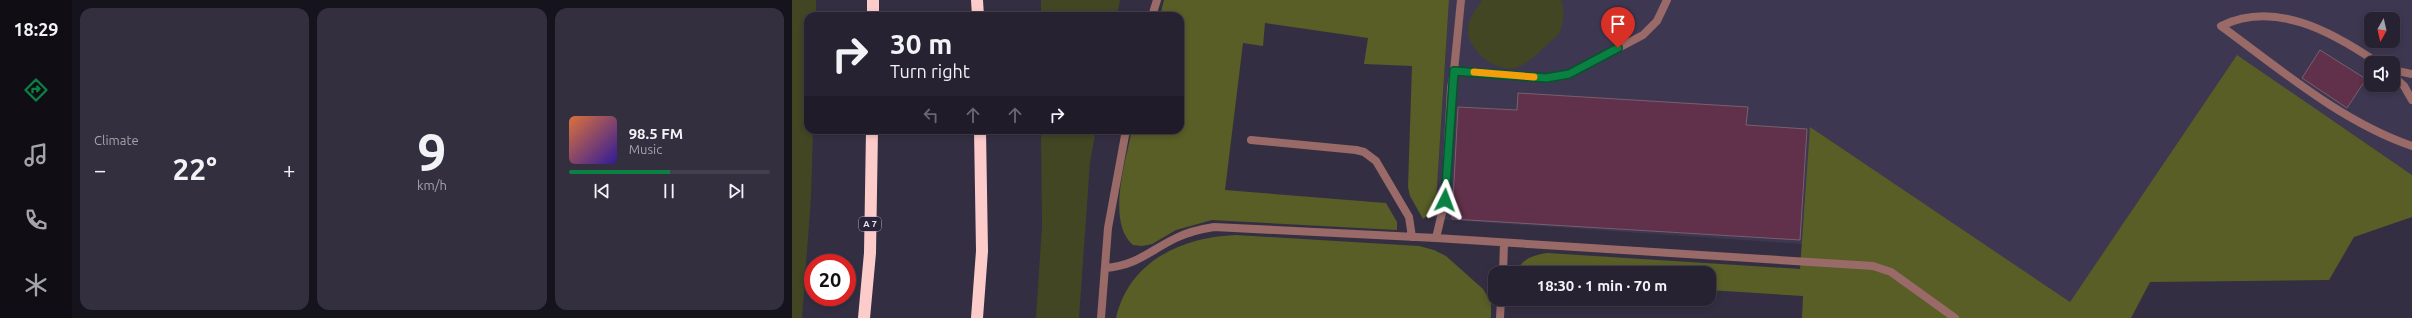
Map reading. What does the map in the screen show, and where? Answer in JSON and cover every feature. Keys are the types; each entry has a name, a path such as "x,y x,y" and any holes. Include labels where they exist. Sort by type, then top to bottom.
{"highway":[{"path":"873,0 873,12"},
{"path":"977,0 978,12"},
{"name":"A 7","path":"864,318 870,253 872,134"},
{"path":"977,318 982,250 980,134"}],"lane":[{"path":"1153,12 1157,0"},
{"path":"1436,238 1445,200 1454,71 1461,0"},
{"path":"1454,71 1546,78 1569,74 1643,35 1657,21 1667,0"},
{"path":"2246,9 2232,16 2221,26 2345,114 2382,135 2412,146"},
{"path":"2307,15 2368,56"},
{"path":"2400,71 2412,74"},
{"path":"2400,82 2404,86 2412,100"},
{"path":"1101,318 1113,192 1125,134"},
{"path":"1251,140 1356,150 1371,156 1376,161 1408,217 1412,237"},
{"path":"1105,268 1126,266 1138,261 1175,239 1196,230 1214,227 1436,238 1873,266 1891,272 1955,318"},
{"path":"1503,266 1504,243"},
{"path":"1500,318 1501,306"}],"shaded area":[{"path":"1449,0 2412,0 2412,175 2237,56 2070,302 1847,247 1435,219"}],"green space":[{"path":"792,0 816,0 816,12 804,12 804,134 813,134 811,198 807,254 804,254 802,318 792,318"},
{"path":"1041,0 1120,0 1118,12 1041,12"},
{"path":"1164,0 1449,0 1436,202 1432,212 1423,219 1410,196 1408,187 1412,66 1364,64 1368,38 1265,23 1263,46 1243,43 1225,190 1386,203 1397,222 1397,230 1212,220 1176,230 1152,244 1142,246 1133,245 1125,235 1121,222 1119,206 1120,190 1131,134 1184,134 1184,12 1161,12"},
{"path":"1482,0 1561,0 1563,4 1563,17 1559,34 1534,57 1518,67 1510,68 1493,64 1479,53 1469,38 1469,22"},
{"path":"2237,55 2412,175 2412,217 2354,237 2329,280 2150,282 2131,318 1802,318 1803,296 1716,290 1716,266 1520,266 1528,258 1547,253 1800,269 1810,127 2070,302"},
{"path":"1041,134 1095,134 1090,162 1079,318 1036,318 1042,226"},
{"path":"1236,235 1419,246 1434,250 1446,256 1483,289 1488,297 1488,306 1491,306 1491,318 1116,318 1123,298 1133,281 1145,267 1178,247 1196,241"}],"building":[{"path":"2320,50 2364,78 2364,82 2347,108 2302,78"},
{"path":"1518,93 1748,107 1746,125 1807,129 1800,240 1452,219 1458,107 1517,110"}],"slow traffic":[{"path":"1474,72 1534,77"}],"route":[{"path":"1445,200 1451,88 1454,71 1546,78 1569,74 1618,48"}]}
